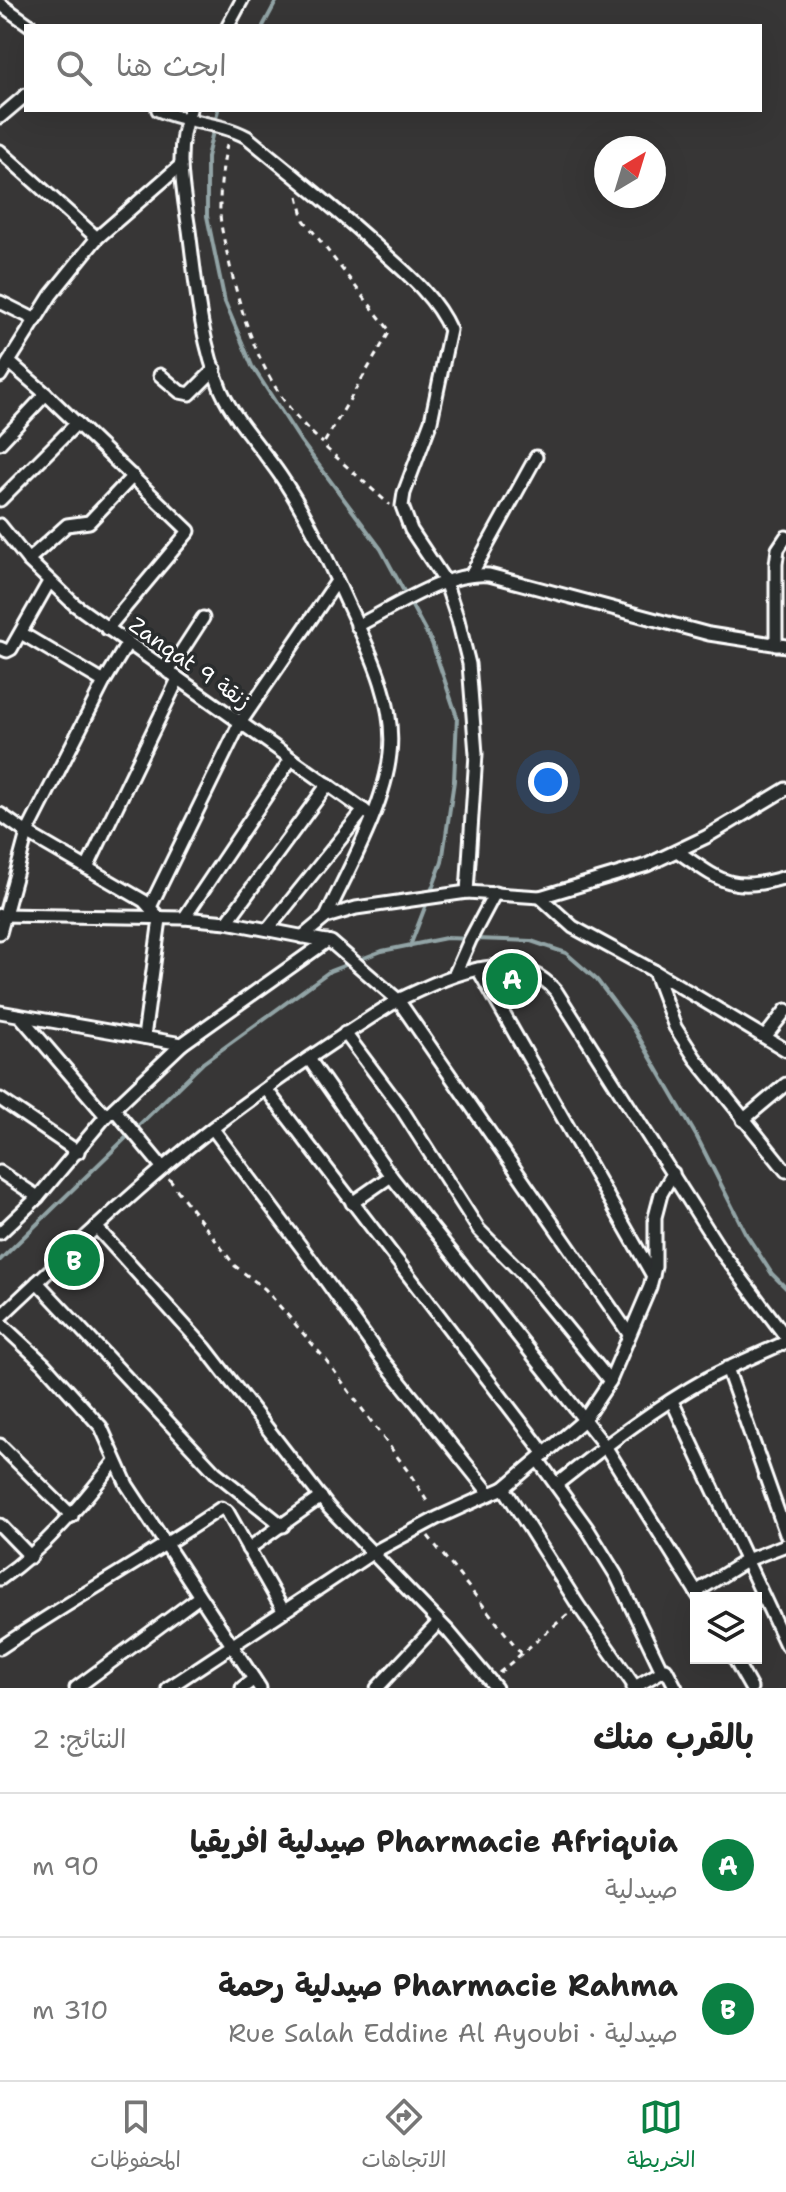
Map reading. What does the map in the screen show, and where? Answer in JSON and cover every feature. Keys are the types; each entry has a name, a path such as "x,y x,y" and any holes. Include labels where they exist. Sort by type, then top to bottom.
{"street":[{"path":"229,24 242,0"},
{"path":"0,4 28,24"},
{"path":"0,117 24,97"},
{"path":"326,917 368,813 383,786 390,753 389,720 378,671 305,517 281,476 222,391 198,300 181,165 188,115 201,123 227,127 247,137 295,176 416,282 431,299 450,330 431,421 402,506 405,518 445,581 462,634 474,704 476,754 467,892"},
{"path":"0,151 97,238"},
{"path":"0,376 72,268 97,238 181,165"},
{"path":"0,302 36,320"},
{"path":"9,362 189,531 107,629"},
{"path":"160,375 180,392 190,394 215,369"},
{"path":"0,443 46,394"},
{"path":"0,500 77,423"},
{"path":"472,573 536,457"},
{"path":"28,560 67,525 89,522 133,476"},
{"name":"Zanqat 9 زنقة","path":"0,525 49,582 107,629 368,813"},
{"path":"357,626 445,581 472,573 709,634 781,646 776,564 778,549 786,537"},
{"path":"151,905 240,723 337,581"},
{"path":"5,650 21,633 49,582"},
{"path":"87,868 173,676 203,618"},
{"path":"21,633 104,682"},
{"path":"0,933 2,915 27,833 104,682 127,644"},
{"path":"184,918 291,759"},
{"path":"227,922 328,784"},
{"path":"302,937 326,917 356,908 467,892 540,897 647,865 786,789"},
{"path":"268,929 368,813"},
{"path":"0,814 151,905 160,919 144,1037"},
{"path":"677,851 715,877 735,885 758,885 786,877"},
{"path":"455,974 495,893"},
{"path":"540,897 573,927 654,971 786,1050"},
{"path":"2,915 184,918 227,922 329,942 398,1000 629,1334"},
{"path":"0,1233 38,1197 110,1113 182,1044 329,942"},
{"path":"242,1688 257,1683 165,1546 115,1461 107,1435 0,1320 96,1227 162,1169 266,1089 398,1000 455,974 478,969 518,967 534,972 556,991 723,1254 786,1340 727,1368 672,1401 605,1446 557,1484"},
{"path":"478,969 653,1276"},
{"path":"654,971 667,1008 684,1042 786,1171"},
{"path":"765,1037 786,1010"},
{"path":"0,1012 182,1044"},
{"path":"20,1016 110,1113 127,1125 162,1169"},
{"path":"345,1033 401,1108 479,1230 520,1271 610,1381"},
{"path":"309,1059 391,1176 605,1446 696,1592"},
{"path":"743,1120 786,1084"},
{"path":"266,1089 542,1457 616,1575 662,1671"},
{"path":"0,1099 78,1152"},
{"path":"213,1129 381,1358 490,1494"},
{"path":"0,1172 38,1197"},
{"path":"168,1688 372,1553 437,1518 504,1488 584,1420 610,1381 653,1276 655,1217 661,1194 673,1173"},
{"path":"352,1203 391,1176"},
{"path":"96,1227 206,1349 321,1497 494,1685"},
{"path":"37,1282 215,1472 283,1526"},
{"path":"727,1368 786,1534"},
{"path":"672,1401 786,1645"},
{"path":"0,1445 72,1516"},
{"path":"0,1579 31,1557 72,1516 115,1461"},
{"path":"504,1488 634,1687 666,1669 676,1688"},
{"path":"248,1549 321,1497"},
{"path":"0,1648 223,1508 283,1610"},
{"path":"0,1525 31,1557"},
{"path":"702,1592 747,1560 786,1545"},
{"path":"76,1688 199,1597"},
{"path":"377,1688 439,1622"},
{"path":"737,1664 751,1688"}],"path":[{"path":"227,127 219,209 242,316 280,396 295,418 405,518"},
{"path":"295,176 304,220 390,331 324,443"},
{"path":"162,1169 235,1266 265,1289 326,1360 410,1474 437,1518"},
{"path":"421,1527 454,1573 521,1653"},
{"path":"494,1685 521,1653 578,1605"}],"waterway":[{"path":"264,24 277,0"},
{"path":"218,112 207,157 207,216 225,302 252,366 300,440 381,549 432,643 457,717 454,781 442,862 430,894"},
{"path":"410,946 427,902"},
{"path":"0,1260 203,1063 330,971 382,951 446,938 531,941 566,953 597,980 634,1029 697,1137 746,1234 772,1274 786,1288"}],"place":[{"name":"Pharmacie Afriquia صيدلية افريقيا","path":"512,979"},
{"name":"Pharmacie Rahma صيدلية رحمة","path":"74,1260"}]}
